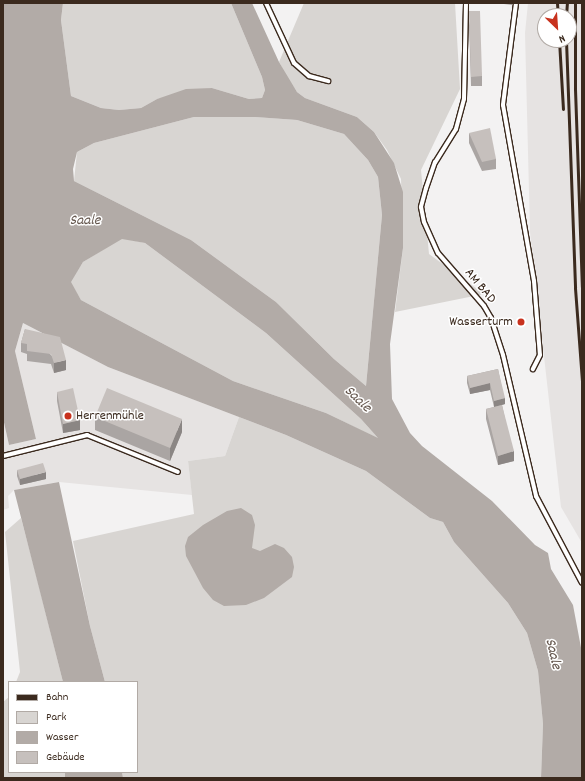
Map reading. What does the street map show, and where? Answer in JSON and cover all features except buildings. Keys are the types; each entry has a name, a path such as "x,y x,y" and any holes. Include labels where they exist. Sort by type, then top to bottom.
{"lane":[{"path":"266,3 294,62 309,76 328,81"},
{"name":"AM BAD","path":"466,3 464,99 456,129 435,162 426,188 422,207 424,222 438,253 484,306 491,318 504,355 536,496 582,583"},
{"path":"516,3 503,105 534,281 540,355 533,369"},
{"path":"3,456 87,435 178,472"}],"shaded area":[{"path":"528,3 582,3 582,543 561,507 530,232 525,33"},
{"path":"23,323 108,367 239,417 225,456 188,461 192,495 59,482 14,490 8,496 9,508 3,510 3,418 9,445 36,439 15,351"}],"green space":[{"path":"63,3 231,3 262,77 265,90 262,98 249,99 212,88 157,99 141,108 119,110 101,108 71,96 61,20"},
{"path":"304,3 455,3 460,89 421,170 429,254 484,294 395,312 403,248 401,179 387,150 374,132 357,117 305,98 297,92 287,77 279,62"},
{"path":"194,117 255,117 297,120 344,134 368,160 378,177 382,215 366,386 334,359 276,302 191,240 74,181 77,152 94,143"},
{"path":"122,238 145,243 266,333 361,419 379,439 326,413 233,381 81,300 70,282 83,262"},
{"path":"239,417 286,435 366,471 430,518 443,522 454,542 508,603 527,633 538,671 543,724 541,778 123,778 122,773 138,773 138,681 105,681 90,626 73,541 194,514 188,461 225,456"},
{"path":"21,518 63,681 16,681 20,672 5,532"},
{"path":"8,698 8,773 65,773 65,778 3,778 3,702"}],"water":[{"name":"Saale","path":"3,3 63,3 61,20 71,96 101,108 119,110 141,108 157,99 186,89 212,88 249,99 262,98 265,90 262,77 231,3 252,3 279,62 297,92 305,98 357,117 374,132 394,163 403,192 403,248 390,344 392,399 410,433 422,446 492,501 535,545 548,553 551,569 573,605 582,653 582,778 541,778 543,724 538,671 527,633 508,603 454,542 443,522 430,518 366,471 286,435 108,367 23,323 15,351 36,439 9,445 3,418","holes":["194,117 255,117 297,120 344,134 368,160 378,177 382,215 366,386 334,359 276,302 191,240 74,181 73,169 77,152 94,143","122,239 145,243 266,333 361,419 378,438 326,413 233,381 81,300 71,282 83,262"]},
{"path":"59,482 90,626 105,681 63,681 14,490"},
{"path":"241,508 252,515 255,525 252,548 260,551 275,544 284,548 292,557 294,567 292,577 264,598 246,605 224,606 213,600 203,588 186,556 185,546 188,537 203,525 227,511"},
{"path":"65,773 122,773 123,778 65,778"}],"railway":[{"path":"557,3 557,8"},
{"path":"567,3 567,8"},
{"path":"575,3 575,89 582,287"},
{"path":"559,48 563,109"},
{"path":"566,48 575,288 582,381"}],"place":[{"name":"Wasserturm","path":"521,322"},
{"name":"Herrenmühle","path":"68,416"}]}
